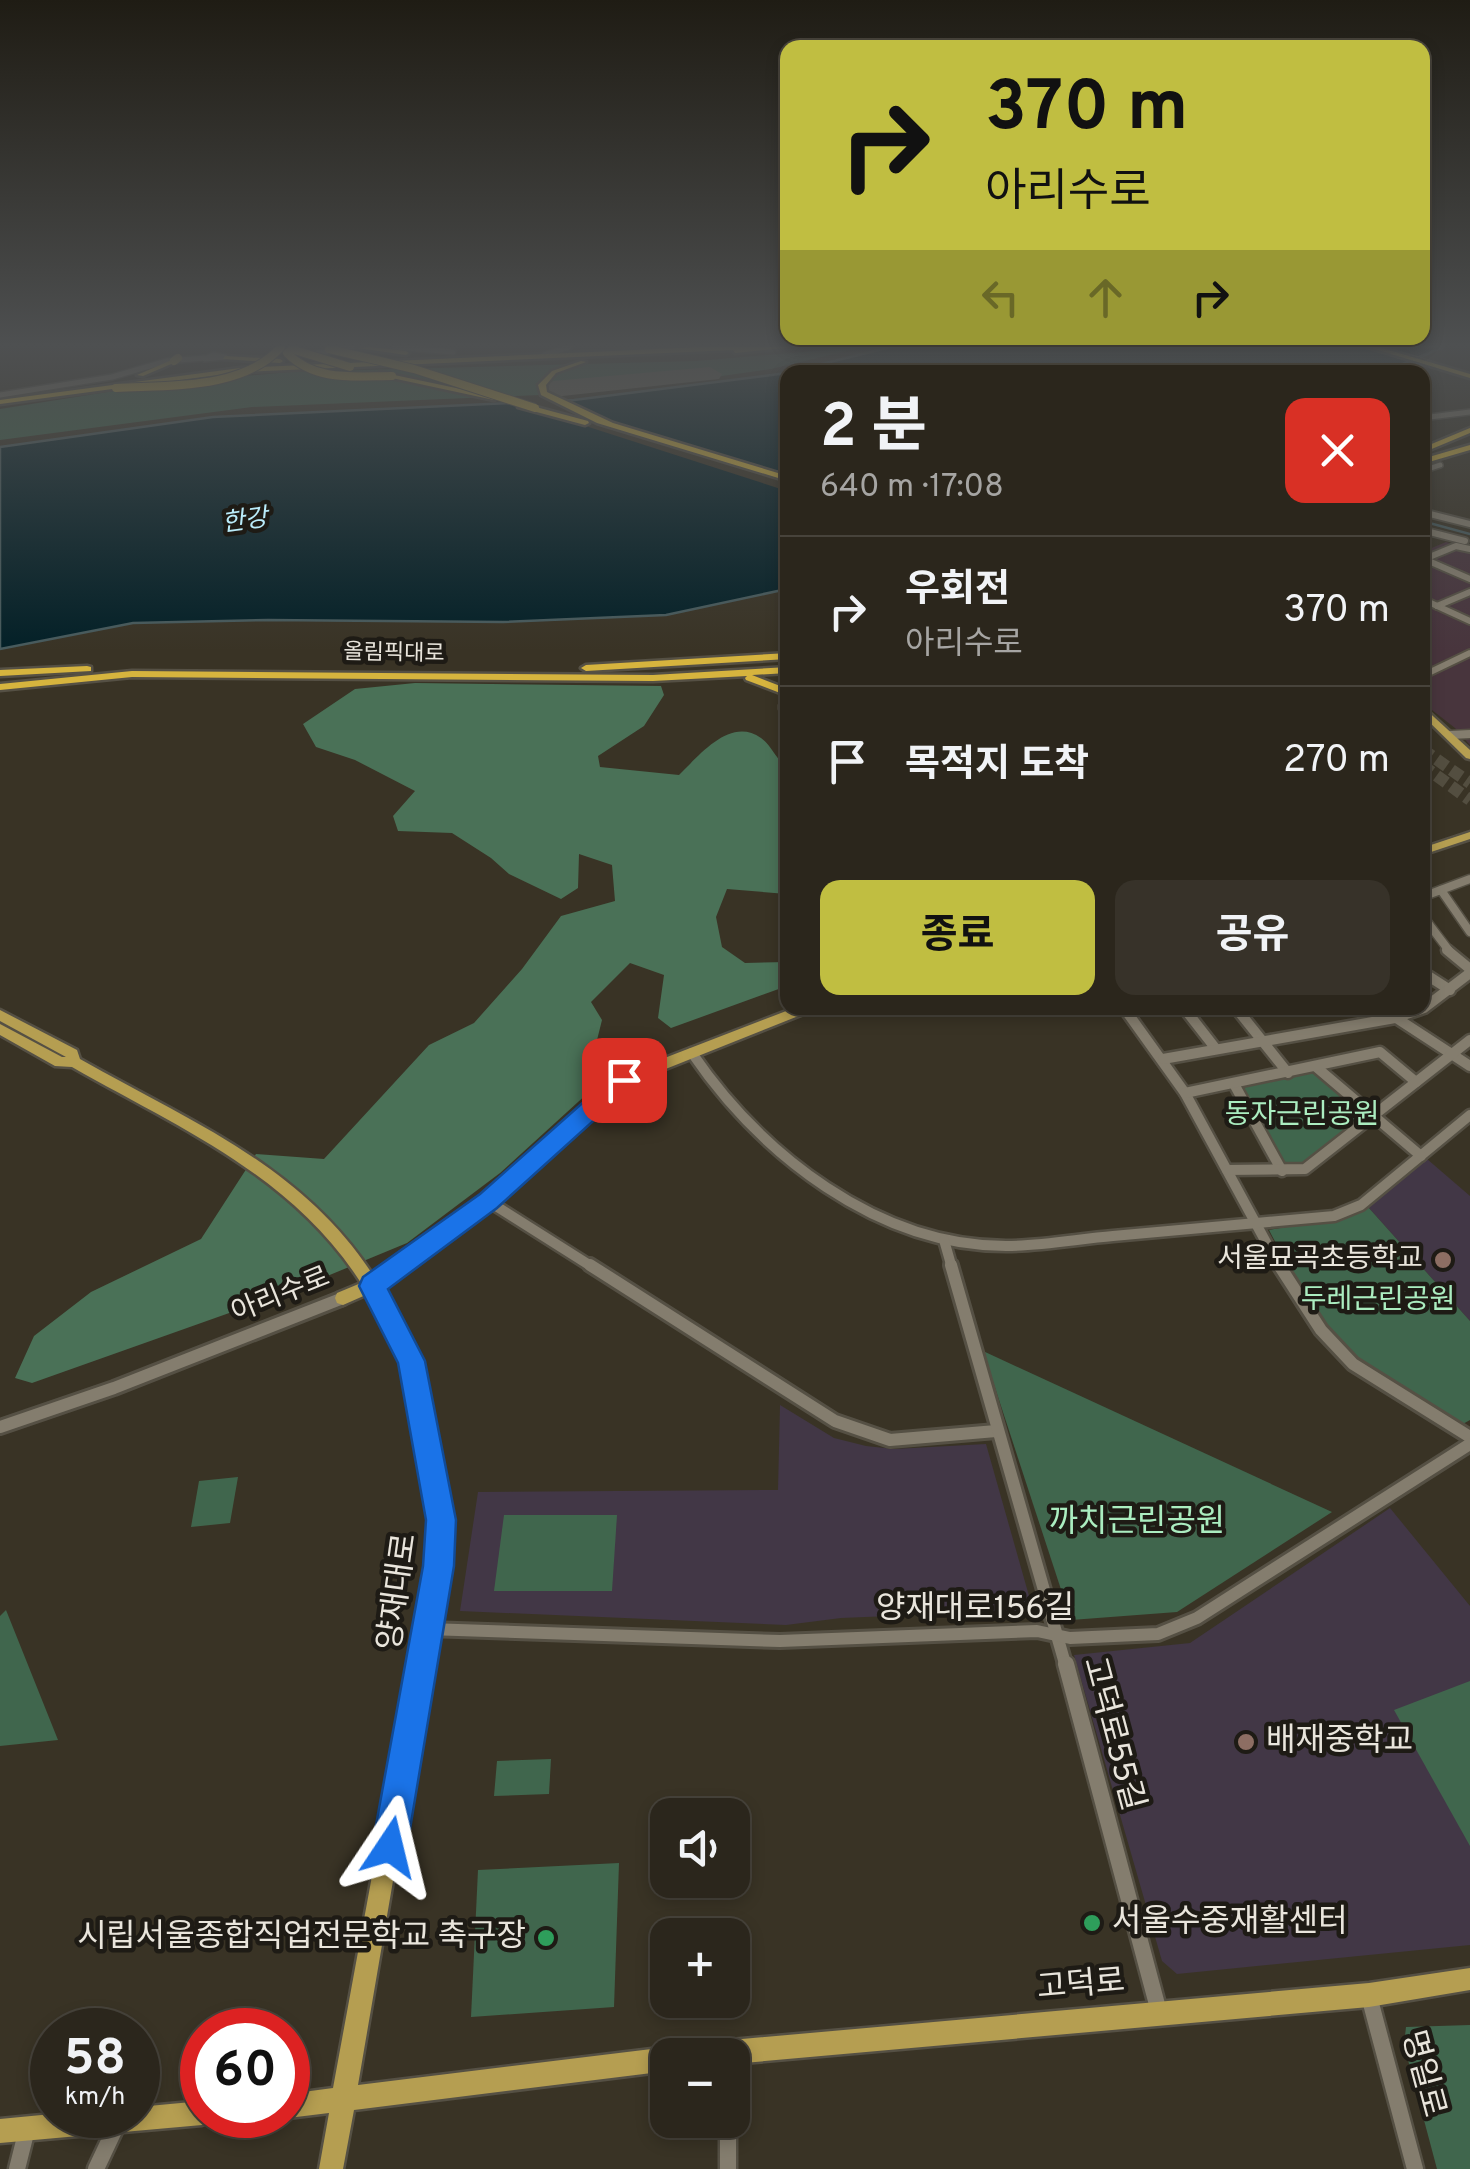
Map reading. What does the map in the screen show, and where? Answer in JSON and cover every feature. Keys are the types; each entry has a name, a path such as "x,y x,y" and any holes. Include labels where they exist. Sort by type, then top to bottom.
{"highway":[{"path":"680,448 780,479"},
{"path":"1430,460 1467,448"},
{"name":"올림픽대로","path":"0,676 87,669 712,670 780,665"},
{"name":"올림픽대로","path":"0,690 99,676 736,675 764,673 780,667"},
{"path":"736,675 780,689"}],"main road":[{"path":"1430,716 1470,756"},
{"path":"1430,849 1470,835"},
{"name":"양재대로","path":"0,1015 72,1054 74,1062"},
{"name":"아리수로","path":"344,1298 372,1286 488,1201 624,1080 788,1015"},
{"name":"양재대로","path":"0,1028 60,1062 74,1062 275,1179 328,1224 372,1286 412,1361 441,1520 428,1629 331,2169"},
{"name":"고덕로","path":"750,2051 1369,1995 1470,1979"},
{"path":"310,2104 650,2061"},
{"path":"0,2131 30,2128"}],"street":[{"path":"1430,468 1440,465"},
{"path":"1430,514 1470,524"},
{"path":"1430,533 1470,546"},
{"path":"1430,556 1456,546 1470,546"},
{"path":"1430,562 1470,579"},
{"path":"1437,606 1470,592"},
{"path":"1430,603 1470,620"},
{"path":"1430,672 1470,653"},
{"path":"1451,735 1470,734"},
{"path":"1430,894 1470,879"},
{"path":"1441,890 1470,932"},
{"path":"1430,926 1445,948 1470,971 1430,1003"},
{"path":"1430,977 1450,990"},
{"path":"1129,1015 1185,1094 1290,1286 1353,1364 1470,1441"},
{"path":"1189,1015 1216,1049"},
{"path":"1242,1015 1288,1073"},
{"path":"1391,1015 1470,1066"},
{"path":"1163,1059 1403,1015"},
{"path":"1227,1170 1282,1172 1306,1168 1470,1040"},
{"path":"1185,1094 1380,1052 1416,1082"},
{"path":"692,1053 724,1099 784,1156 856,1204 911,1230 944,1240 1006,1246 1258,1226 1348,1212 1470,1116"},
{"path":"1314,1066 1421,1156"},
{"path":"1234,1084 1282,1172"},
{"path":"488,1201 836,1421 890,1440 996,1430"},
{"name":"고덕로55길","path":"944,1240 1159,2012"},
{"name":"아리수로","path":"0,1428 344,1298"},
{"name":"양재대로156길","path":"428,1629 780,1642 1038,1631 1070,1638 1158,1634 1197,1618 1470,1441"},
{"name":"명일로","path":"1369,1995 1416,2169"},
{"path":"17,2169 27,2128"},
{"path":"96,2169 111,2138"},
{"path":"728,2138 728,2169"}],"shaded area":[{"path":"1446,542 1470,549 1470,745 1430,708 1430,549"},
{"name":"서울묘곡초등학교","path":"1427,1159 1470,1196 1470,1321 1368,1207"},
{"path":"780,1405 834,1438 866,1446 894,1449 986,1444 1033,1610 841,1618 786,1625 460,1611 478,1492 778,1490"},
{"path":"1390,1508 1470,1606 1470,1945 1177,1974 1162,1961 1074,1655 1190,1643"}],"green space":[{"path":"415,683 661,686 664,695 644,726 598,756 600,767 679,775 727,735 749,732 761,738 780,761 780,893 727,889 716,917 722,947 745,963 780,962 780,989 671,1028 658,1018 664,975 630,963 591,1002 602,1020 592,1060 600,1082 500,1173 407,1243 291,1291 32,1383 15,1378 34,1336 91,1292 201,1239 256,1154 324,1159 429,1045 474,1023 522,969 561,916 615,901 612,865 579,854 578,888 561,899 509,874 452,833 398,831 393,816 415,791 355,760 316,747 303,724 355,689"},
{"name":"동자근린공원","path":"1315,1066 1373,1117 1305,1169 1282,1171 1234,1084"},
{"name":"두레근린공원","path":"1368,1207 1470,1321 1470,1420 1461,1425 1346,1350 1299,1287 1269,1230 1352,1216"},
{"name":"까치근린공원","path":"983,1351 1332,1512 1177,1612 1071,1620"},
{"path":"238,1477 230,1523 191,1527 199,1481"},
{"path":"504,1515 617,1515 612,1591 494,1591"},
{"path":"6,1610 58,1740 0,1746 0,1616"},
{"path":"1470,1681 1470,1846 1394,1710"},
{"path":"551,1759 549,1794 494,1796 497,1761"},
{"name":"시립서울종합직업전문학교 축구장","path":"619,1863 614,2007 471,2017 478,1870"},
{"path":"1470,2025 1470,2169 1437,2169 1404,2045 1406,2027"}],"water":[{"name":"한강","path":"0,448 780,448 780,591 666,615 503,622 133,623 0,649"}],"pier":[{"path":"654,448 697,448 780,475 780,489"}],"waterway":[{"path":"1430,523 1470,534"}],"tunnel":[{"path":"1430,755 1470,783"},
{"path":"1430,771 1470,800"}],"place":[{"name":"서울묘곡초등학교","path":"1443,1260"},
{"name":"배재중학교","path":"1246,1742"},
{"name":"서울수중재활센터","path":"1092,1923"},
{"name":"시립서울종합직업전문학교 축구장","path":"546,1938"}],"route":[{"path":"390,1847 438,1566 441,1520 412,1361 372,1286 488,1201 624,1080"}]}
